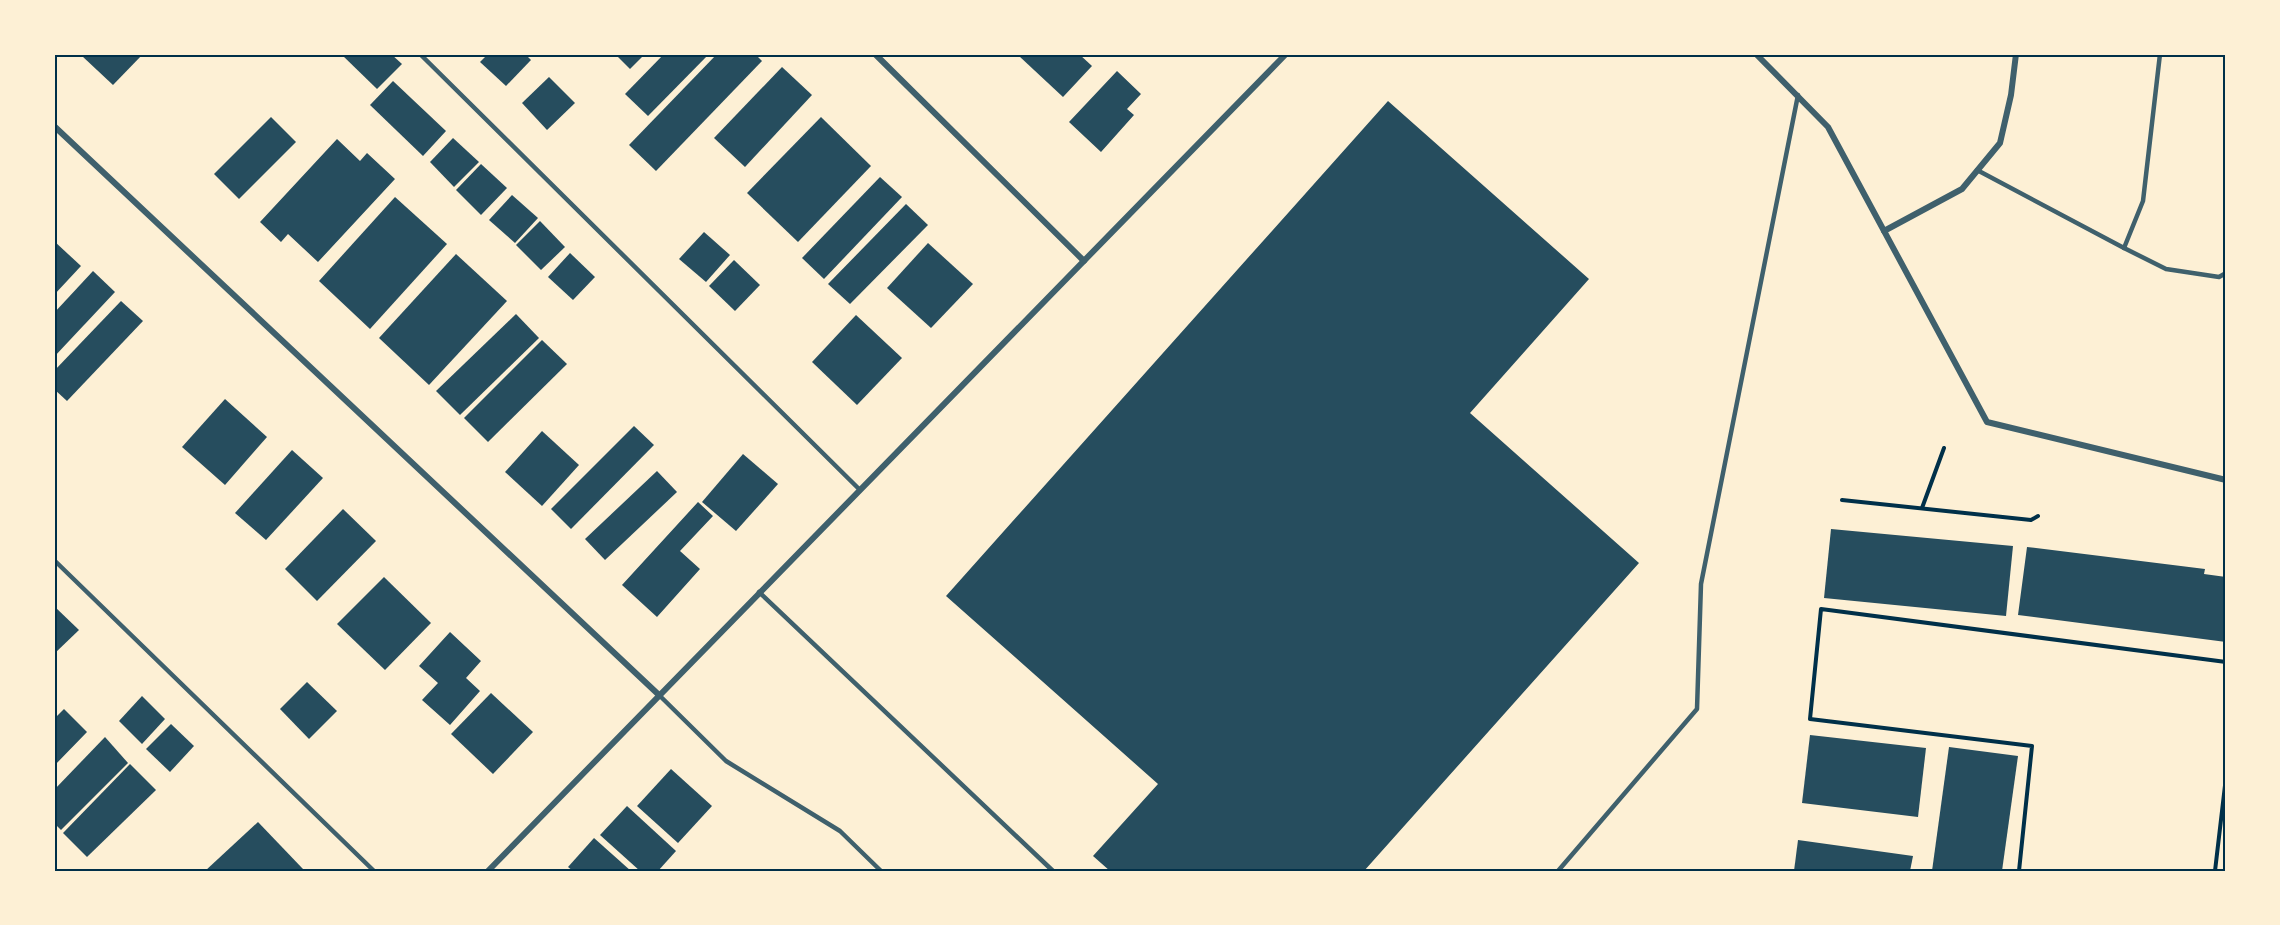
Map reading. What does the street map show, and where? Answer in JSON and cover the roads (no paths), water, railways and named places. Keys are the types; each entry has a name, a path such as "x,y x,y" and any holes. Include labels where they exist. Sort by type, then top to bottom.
{"street":[{"path":"875,54 1084,261"},
{"path":"488,871 1286,54"},
{"path":"1756,54 1798,94 1828,127 1987,422 2226,480"},
{"path":"1884,231 1962,189 2000,143 2016,54"},
{"path":"54,126 659,695"}],"lane":[{"path":"420,54 859,489"},
{"path":"2124,248 2143,201 2160,54"},
{"path":"1558,871 1697,709 1701,584 1798,94"},
{"path":"1977,170 2166,269 2219,277 2226,273"},
{"path":"54,560 374,871"},
{"path":"759,592 1053,871"},
{"path":"659,695 726,761 840,831 881,871"}]}
